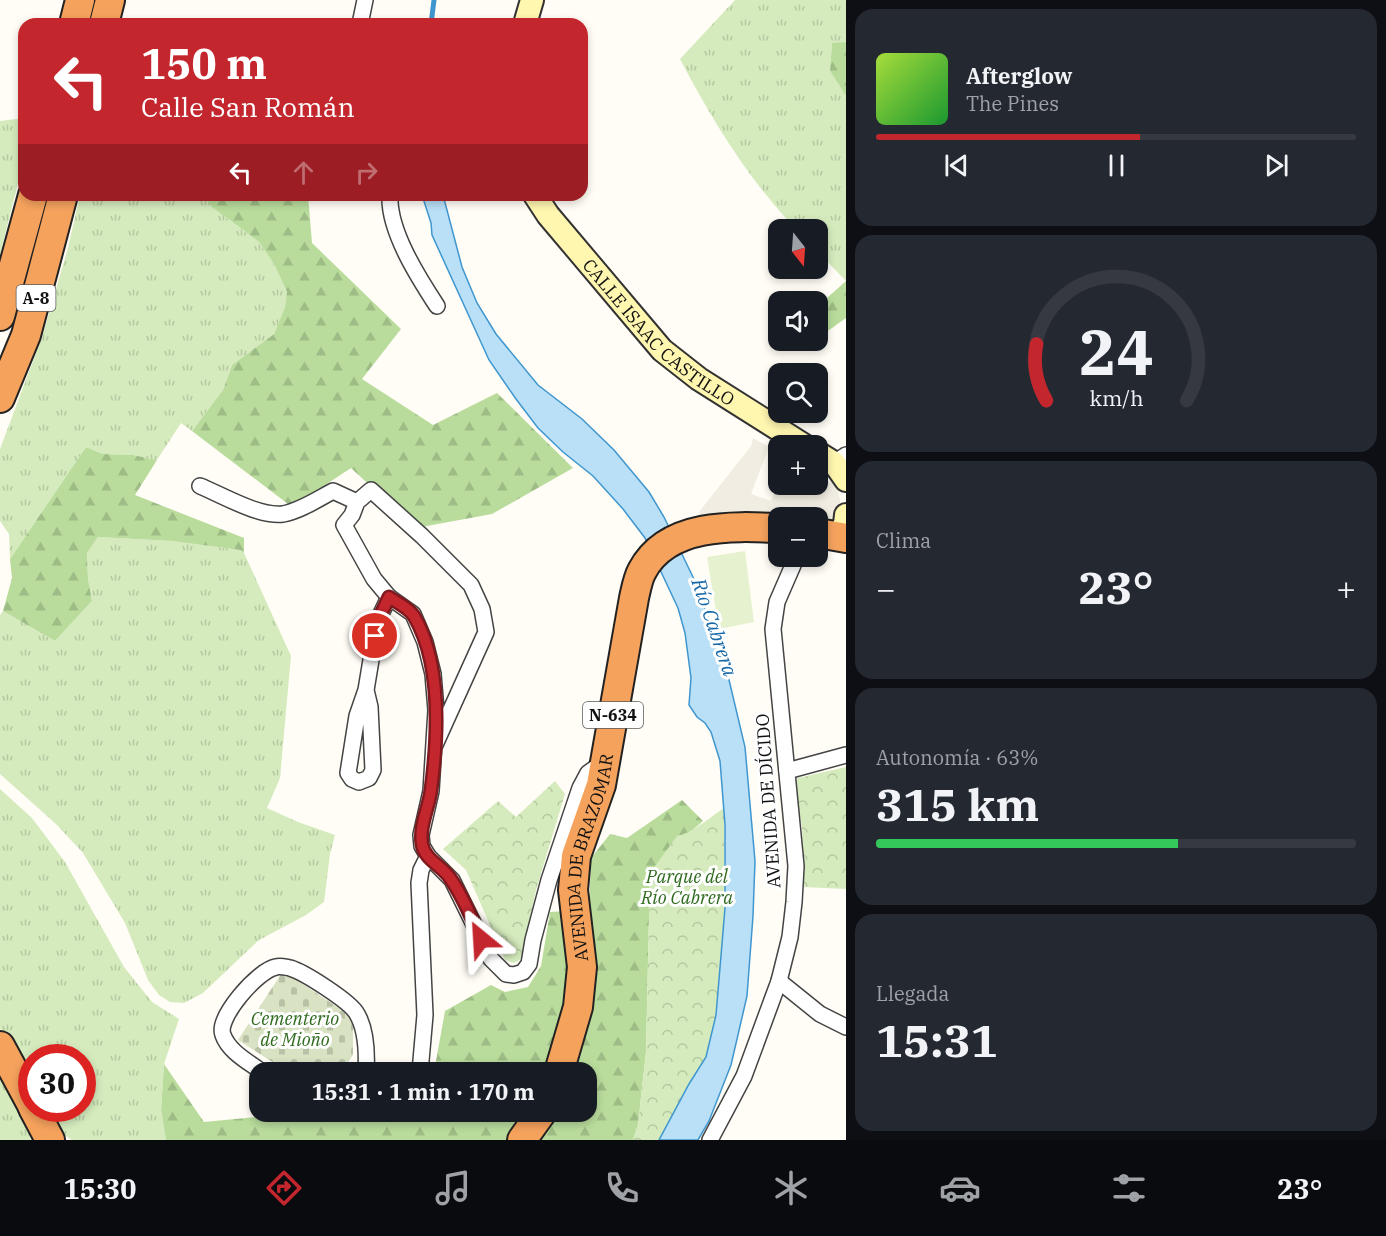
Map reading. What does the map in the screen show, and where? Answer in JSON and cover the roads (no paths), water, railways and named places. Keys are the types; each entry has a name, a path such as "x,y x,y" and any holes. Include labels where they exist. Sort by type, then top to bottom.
{"highway":[{"path":"76,18 80,0"},
{"path":"106,18 110,0"},
{"name":"A-8","path":"0,316 31,201"},
{"name":"A-8","path":"0,398 26,335 61,201"},
{"name":"AVENIDA DE BRAZOMAR","path":"562,1062 578,1007 582,967 573,890 576,855 601,785 634,598 641,571 652,556 667,544 684,535 736,527 768,528"},
{"path":"0,1046 18,1080"},
{"path":"40,1122 50,1140"},
{"path":"522,1140 535,1122"}],"street":[{"path":"361,18 365,0"},
{"path":"527,18 532,0"},
{"path":"389,201 395,229 420,281 437,306"},
{"name":"CALLE ISAAC CASTILLO","path":"539,201 548,216 662,350 699,379 788,435"},
{"path":"200,486 266,514 282,514 296,510 333,491 357,502"},
{"path":"434,747 486,632 482,609 471,585 371,490 357,502 352,515 344,525 374,579 389,597 413,614 425,642 433,674 436,710 434,747 431,791 422,846 428,856 452,880 491,959 506,974 514,975 524,972 530,964 533,940 549,880 580,788 588,773 604,766"},
{"name":"AVENIDA DE DÍCIDO","path":"710,1140 744,1076 779,981 790,937 796,866 773,629 777,602 792,567"},
{"path":"366,690 370,707 374,757 373,770 369,778 359,782 352,779 348,773 357,716 366,690 375,636 389,597"},
{"path":"787,771 846,755"},
{"path":"421,1062 425,1015 418,891 421,870 428,856"},
{"path":"249,1062 231,1048 221,1028 226,1016 255,979 276,967 290,968 347,1002 357,1014 367,1053 367,1062"},
{"path":"779,981 820,1014 846,1027"}],"water":[{"path":"424,201 445,201 462,267 477,303 496,334 538,385 582,419 614,450 649,492 664,517 693,577 725,663 745,747 755,861 753,916 747,996 731,1065 709,1121 698,1140 659,1140 706,1057 716,1015 725,908 725,825 720,761 711,732 689,705 691,678 685,633 678,608 645,538 623,509 593,476 538,428 489,360 432,235"}],"waterway":[{"name":"Río Cabrera","path":"432,18 434,0"}],"park label":[{"name":"Parque del Río Cabrera","path":"687,886"},
{"name":"Cementerio de Mioño","path":"295,1028"}]}
